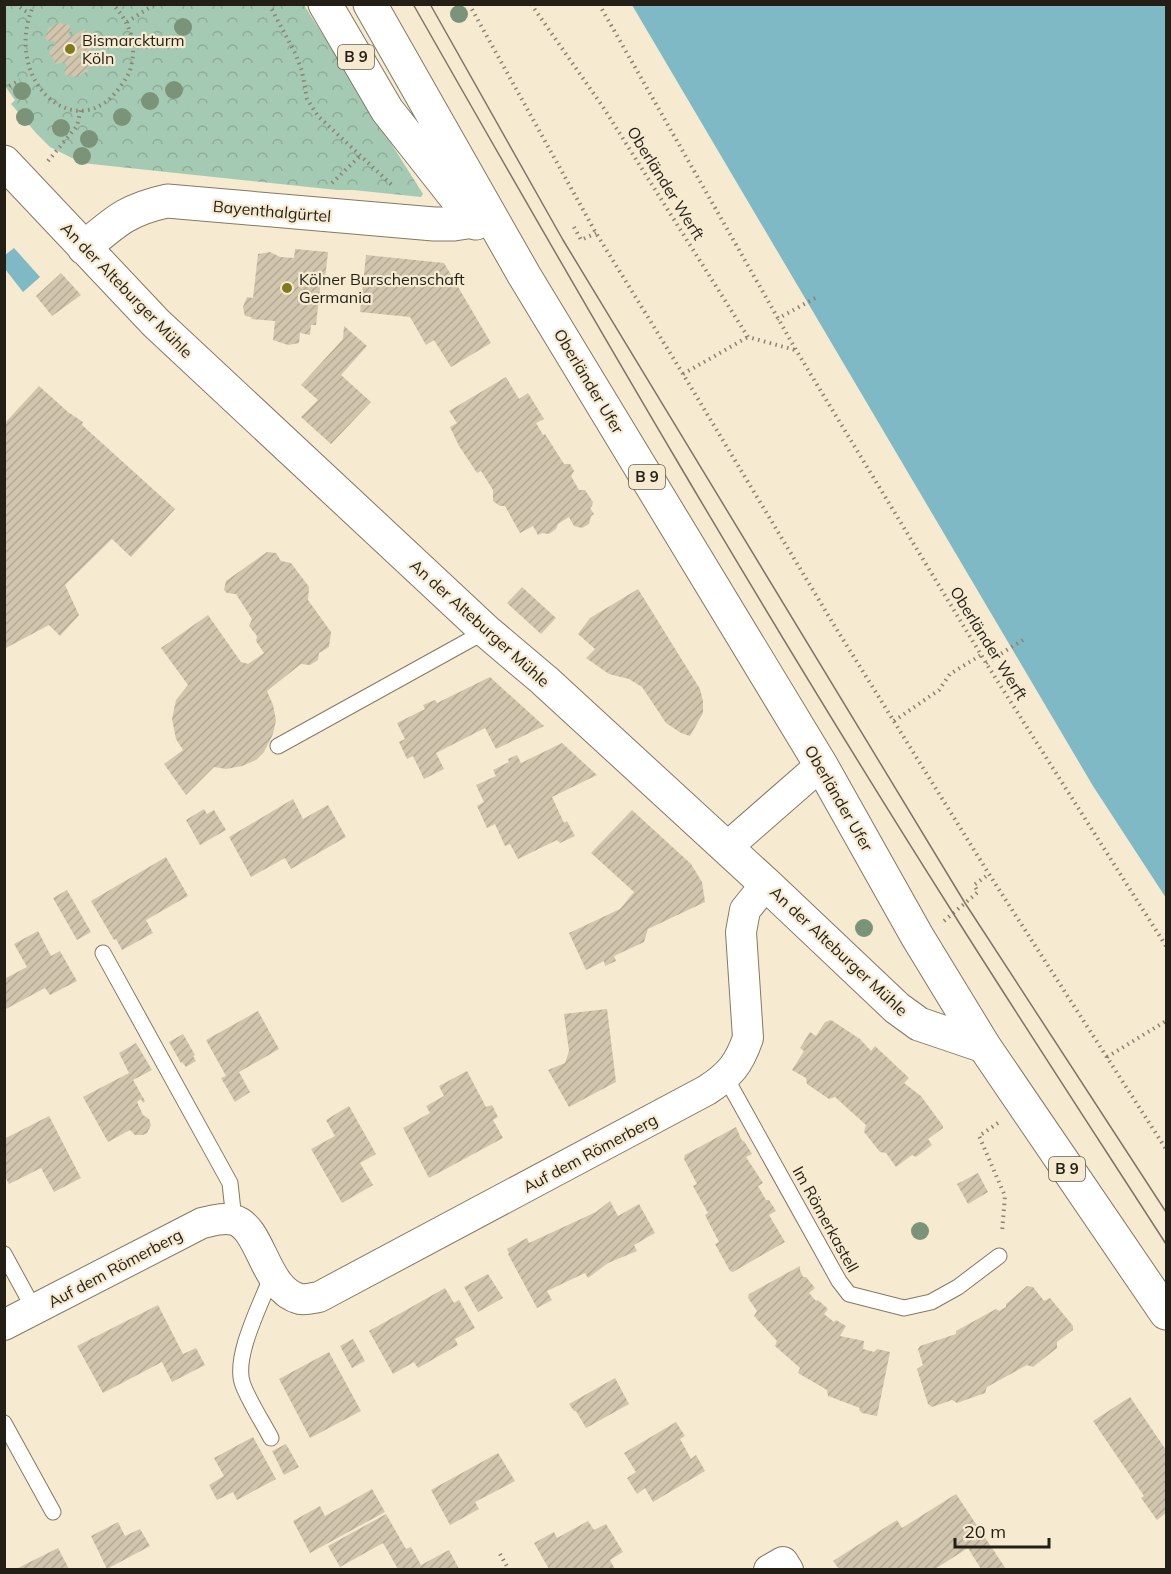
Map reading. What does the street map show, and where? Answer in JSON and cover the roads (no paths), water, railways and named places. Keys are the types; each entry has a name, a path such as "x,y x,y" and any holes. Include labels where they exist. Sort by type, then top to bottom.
{"main road":[{"name":"Oberländer Ufer","path":"325,4 387,110 474,221 525,275"},
{"name":"Oberländer Ufer","path":"369,4 525,275 821,765 917,936 984,1046 1167,1313"},
{"name":"An der Alteburger Mühle","path":"4,162 156,323 486,631 544,680 905,1013 919,1024 984,1046"},
{"name":"Bayenthalgürtel","path":"84,248 120,218 142,207 167,201 434,225 474,221"}],"street":[{"path":"726,848 821,765"},
{"name":"Auf dem Römerberg","path":"4,1325 202,1223 219,1219 234,1220 248,1228 272,1275 289,1294 302,1299 319,1297 707,1090 726,1077 742,1054 748,1038 741,932 745,910 766,884"}],"lane":[{"path":"278,746 486,631"},
{"path":"103,953 230,1183 234,1220"},
{"name":"Im Römerkastell","path":"726,1077 839,1281 849,1294 904,1308 931,1302 958,1287 999,1256"},
{"name":"Auf dem Römerberg","path":"4,1254 35,1311"},
{"path":"272,1275 242,1351 240,1371 242,1384 272,1438"},
{"path":"4,1423 53,1512"}],"water":[{"path":"632,5 1166,5 1166,898 1093,786"},
{"path":"14,248 40,277 23,292 5,269 5,255"}],"tram line":[{"path":"413,4 610,348 813,688 979,955 1166,1244"},
{"path":"430,4 563,240 965,903 1166,1212"}],"place":[{"name":"Bismarckturm Köln","path":"70,49"},
{"name":"Kölner Burschenschaft Germania","path":"287,288"}]}
